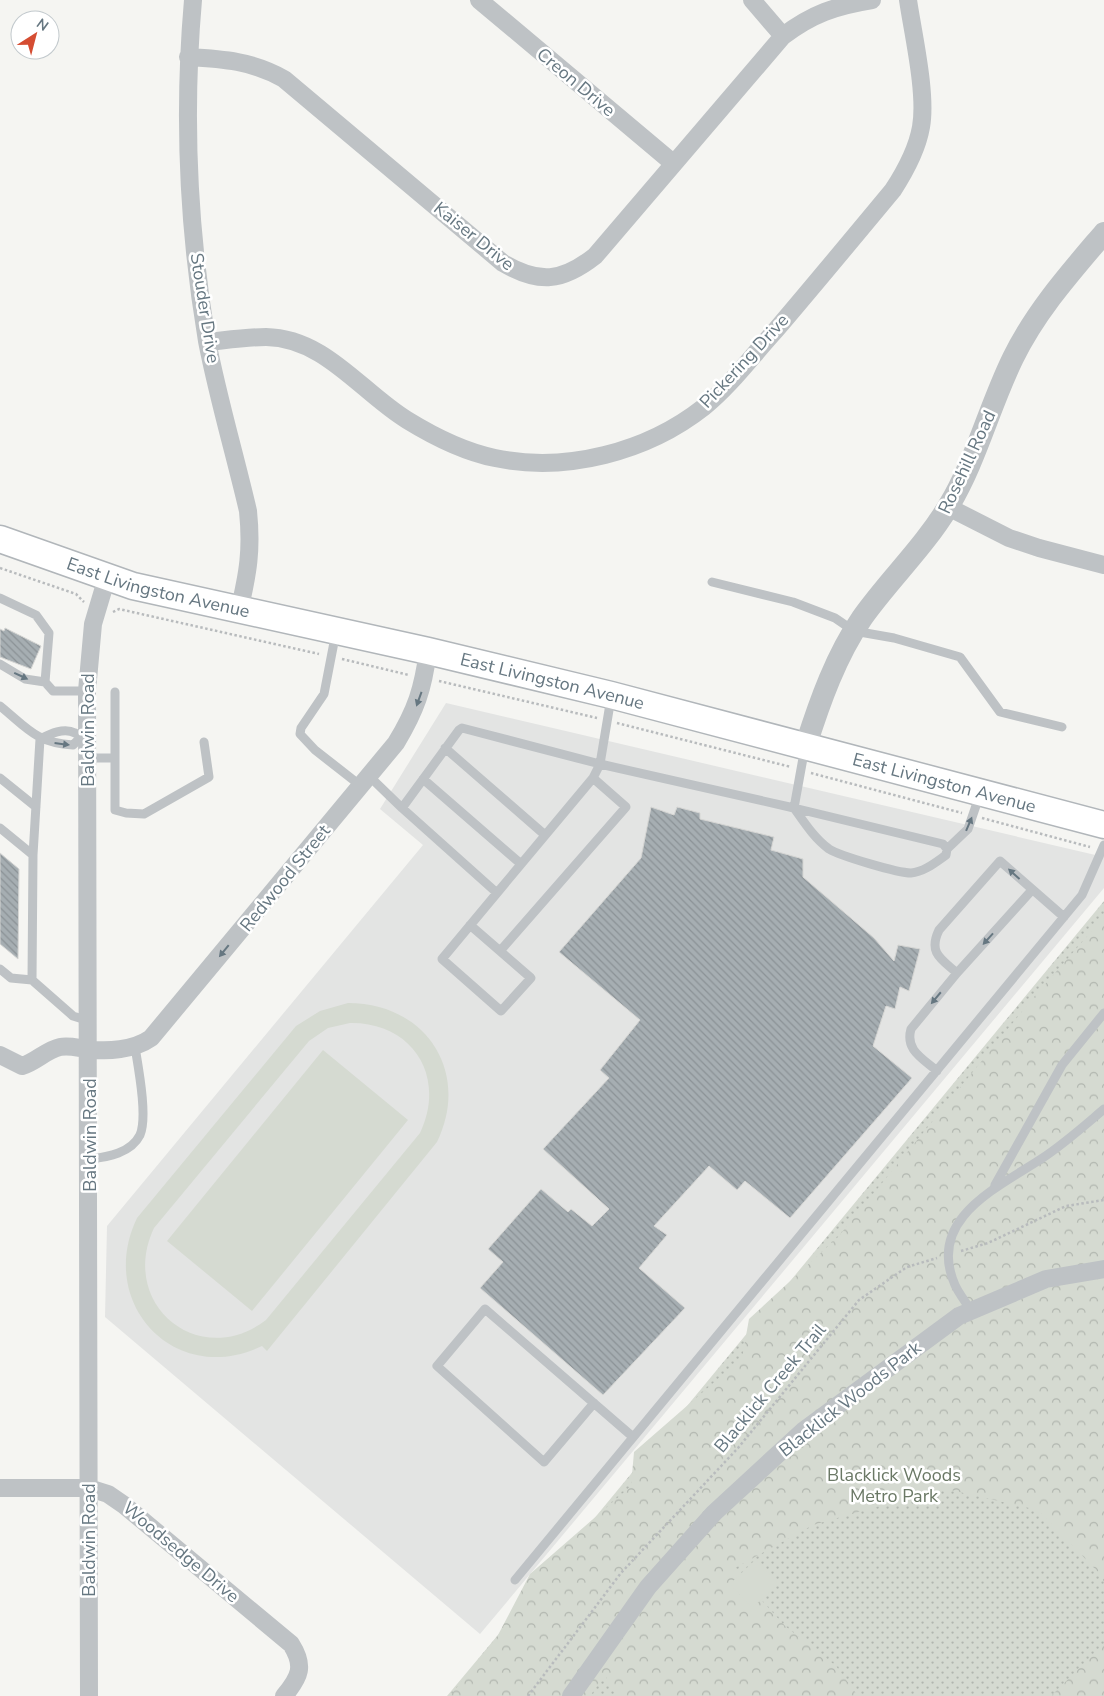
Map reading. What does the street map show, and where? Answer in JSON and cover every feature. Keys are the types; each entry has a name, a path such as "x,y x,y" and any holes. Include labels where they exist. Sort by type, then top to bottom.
{"main road":[{"name":"East Livingston Avenue","path":"0,540 133,586 239,611 428,651 611,695 803,758 1104,840"}],"street":[{"name":"Stouder Drive","path":"193,0 188,57 187,131 191,208 208,342 248,511 251,548 249,569 239,611"},
{"name":"Creon Drive","path":"480,0 673,164"},
{"path":"752,0 783,36"},
{"name":"Kaiser Drive","path":"188,57 236,61 263,68 284,79 503,263 518,272 533,277 550,278 567,274 595,256 783,36 802,22 824,11 872,0"},
{"name":"Pickering Drive","path":"208,342 267,337 298,342 320,353 389,409 418,427 450,443 495,458 539,462 584,460 628,448 668,432 704,407 736,376 893,190 906,170 916,149 922,126 922,103 908,0"},
{"name":"Rosehill Road","path":"803,758 820,700 854,631 948,507 977,447 1013,359 1026,334 1056,290 1104,233"},
{"path":"948,507 1009,538 1104,565"},
{"name":"Baldwin Road","path":"89,1696 90,1049 88,758 84,738 93,624 107,577"},
{"name":"Redwood Street","path":"1,1058 22,1066 32,1064 52,1050 60,1047 90,1049 134,1046 143,1044 157,1032 396,743 417,705 428,651"},
{"name":"Blacklick Woods Park","path":"571,1696 648,1587 714,1512 803,1431 959,1316 1046,1279 1104,1269"},
{"name":"Woodsedge Drive","path":"0,1488 89,1488 108,1494 124,1504 291,1644 299,1656 300,1670 295,1683 284,1696"}],"lane":[{"path":"712,582 793,602 835,618 854,631 894,638 960,657 1000,712 1062,726"},
{"path":"0,598 36,615 49,633 45,682"},
{"path":"336,632 324,694 301,728 300,734 315,750 365,781 402,808 497,893"},
{"path":"0,664 25,679 45,682 53,691 87,691"},
{"path":"115,692 115,810 144,814 209,777 204,742"},
{"path":"470,925 531,978 501,1011 442,959 470,925 545,835 593,778 600,764 611,695"},
{"path":"0,706 40,739 57,744 73,745 84,738 74,732 56,732 40,739"},
{"path":"402,808 459,730 466,728 600,764 943,844 947,849"},
{"path":"32,980 33,855 40,739"},
{"path":"445,748 545,835"},
{"path":"88,758 115,758"},
{"path":"803,758 794,808 816,837 830,849 846,857 911,873 922,870 946,855 947,849 968,829 976,804"},
{"path":"0,778 36,807"},
{"path":"500,951 626,807 593,778"},
{"path":"423,779 521,864"},
{"path":"0,828 33,855"},
{"path":"515,1580 1064,918 1082,895 1104,840"},
{"path":"957,973 941,960 934,949 934,940 938,930 1000,861 1064,918"},
{"path":"937,1071 911,1049 908,1039 911,1028 957,973 1032,890"},
{"path":"0,969 11,978 32,980 73,1016 89,1022"},
{"path":"992,1190 1062,1065 1104,1013"},
{"path":"90,1159 110,1156 130,1147 140,1134 143,1096 134,1046"},
{"path":"971,1311 955,1286 947,1255 950,1238 961,1218 992,1190 1042,1158 1104,1109"},
{"path":"594,1403 544,1462 437,1366 485,1309 594,1403 633,1438"}],"path":[{"path":"0,568 76,594 81,601 113,612 119,609 607,721 803,758 1104,840"},
{"name":"Blacklick Creek Trail","path":"528,1696 621,1572 738,1448 859,1300 907,1267 988,1243 1066,1206 1104,1200"}],"shaded area":[{"path":"446,703 1104,857 1104,888 480,1634 105,1317 107,1226 423,845 380,809"}],"green space":[{"name":"Blacklick Woods Metro Park","path":"1104,901 1104,1696 447,1696 498,1635"},
{"name":"Blacklick Woods Metro Park","path":"1104,917 1104,1582 1099,1573 1038,1510 942,1488 813,1525 733,1569 785,1626 836,1666 858,1696 616,1696 605,1675 590,1696 450,1696 498,1635 530,1574 631,1486 634,1452 742,1358 749,1319 838,1237 1033,998"},
{"path":"348,1003 376,1006 400,1015 419,1029 434,1046 444,1067 448,1091 446,1116 437,1142 267,1351 262,1346 230,1356 200,1356 173,1346 152,1330 136,1307 127,1280 127,1250 137,1218 296,1026 320,1011","holes":["350,1023 372,1025 391,1032 407,1042 418,1056 426,1073 429,1092 427,1112 420,1133 266,1320 240,1334 215,1338 192,1333 171,1322 156,1304 147,1282 146,1256 154,1228 309,1041 328,1028"]},
{"path":"323,1050 408,1120 252,1311 167,1241"},
{"path":"756,1559 778,1584 752,1608 730,1584"},
{"path":"1104,1644 1104,1696 1051,1696"}],"building":[{"path":"5,628 41,646 31,669 0,657 0,629 4,631"},
{"path":"651,807 674,815 677,807 700,813 700,819 774,837 771,850 803,859 803,877 874,938 894,961 898,945 920,949 909,991 900,987 895,1009 886,1006 873,1046 912,1078 790,1218 745,1181 737,1190 709,1166 654,1226 667,1235 639,1268 685,1308 603,1395 480,1288 503,1262 488,1249 541,1189 568,1212 571,1209 592,1226 609,1209 543,1149 609,1078 600,1070 640,1020 559,952 641,858"},
{"path":"0,853 19,869 18,959 0,944"}]}
